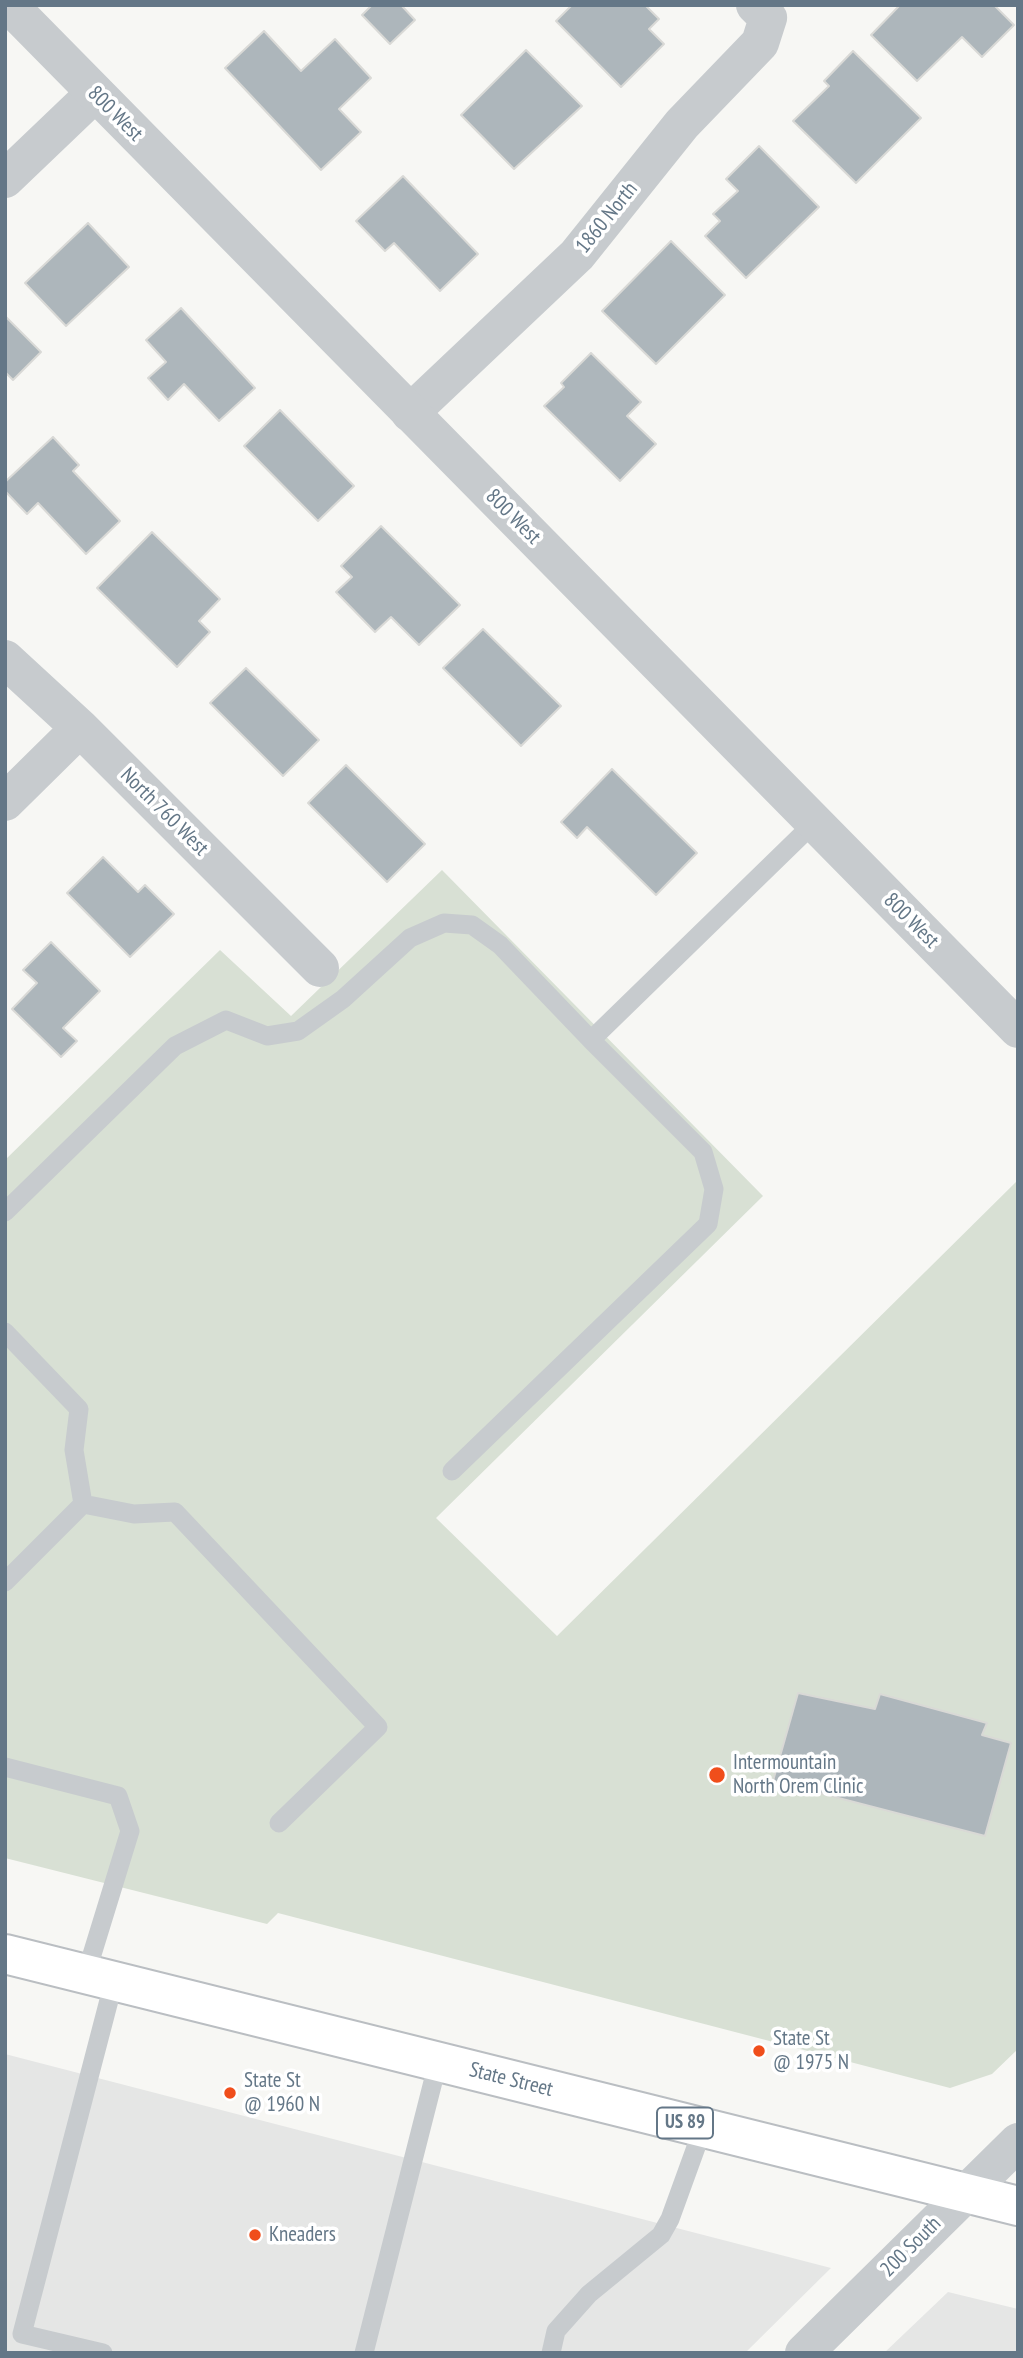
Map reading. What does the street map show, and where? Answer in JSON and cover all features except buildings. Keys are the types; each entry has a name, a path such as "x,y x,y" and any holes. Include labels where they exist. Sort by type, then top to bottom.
{"main road":[{"name":"State Street","path":"5,1954 1018,2206"}],"street":[{"name":"800 West","path":"9,5 814,823 1015,1020"},
{"name":"1860 North","path":"410,413 577,255 682,124 760,43 768,18 755,5"},
{"path":"5,179 95,93"},
{"name":"North 760 West","path":"5,659 80,728 320,968"},
{"path":"5,802 80,728"},
{"name":"200 South","path":"804,2353 1018,2142"}],"lane":[{"path":"591,1040 814,823"},
{"path":"5,1212 175,1046 226,1020 267,1036 298,1031 343,999 410,938 444,923 472,925 499,945 703,1152 714,1189 708,1224 452,1471"},
{"path":"5,1332 79,1409 74,1450 83,1504"},
{"path":"5,1582 83,1504"},
{"path":"83,1504 134,1514 175,1512 378,1727 279,1823"},
{"path":"5,1767 118,1796 130,1831 100,1978 13,2332 103,2353"},
{"path":"365,2353 438,2062"},
{"path":"551,2353 556,2331 589,2294 661,2235 670,2219 703,2128"}],"shaded area":[{"path":"442,870 763,1196 436,1518 557,1636 1018,1180 1018,2049 992,2074 950,2088 278,1913 267,1924 5,1858 5,1160 220,950 291,1016"},
{"path":"5,2054 831,2268 745,2353 5,2353"},
{"path":"948,2292 1018,2309 1018,2353 884,2353"}],"place":[{"name":"Intermountain North Orem Clinic","path":"717,1775"},
{"name":"State St @ 1975 N","path":"759,2051"},
{"name":"State St @ 1960 N","path":"230,2093"},
{"name":"Kneaders","path":"255,2235"}]}
